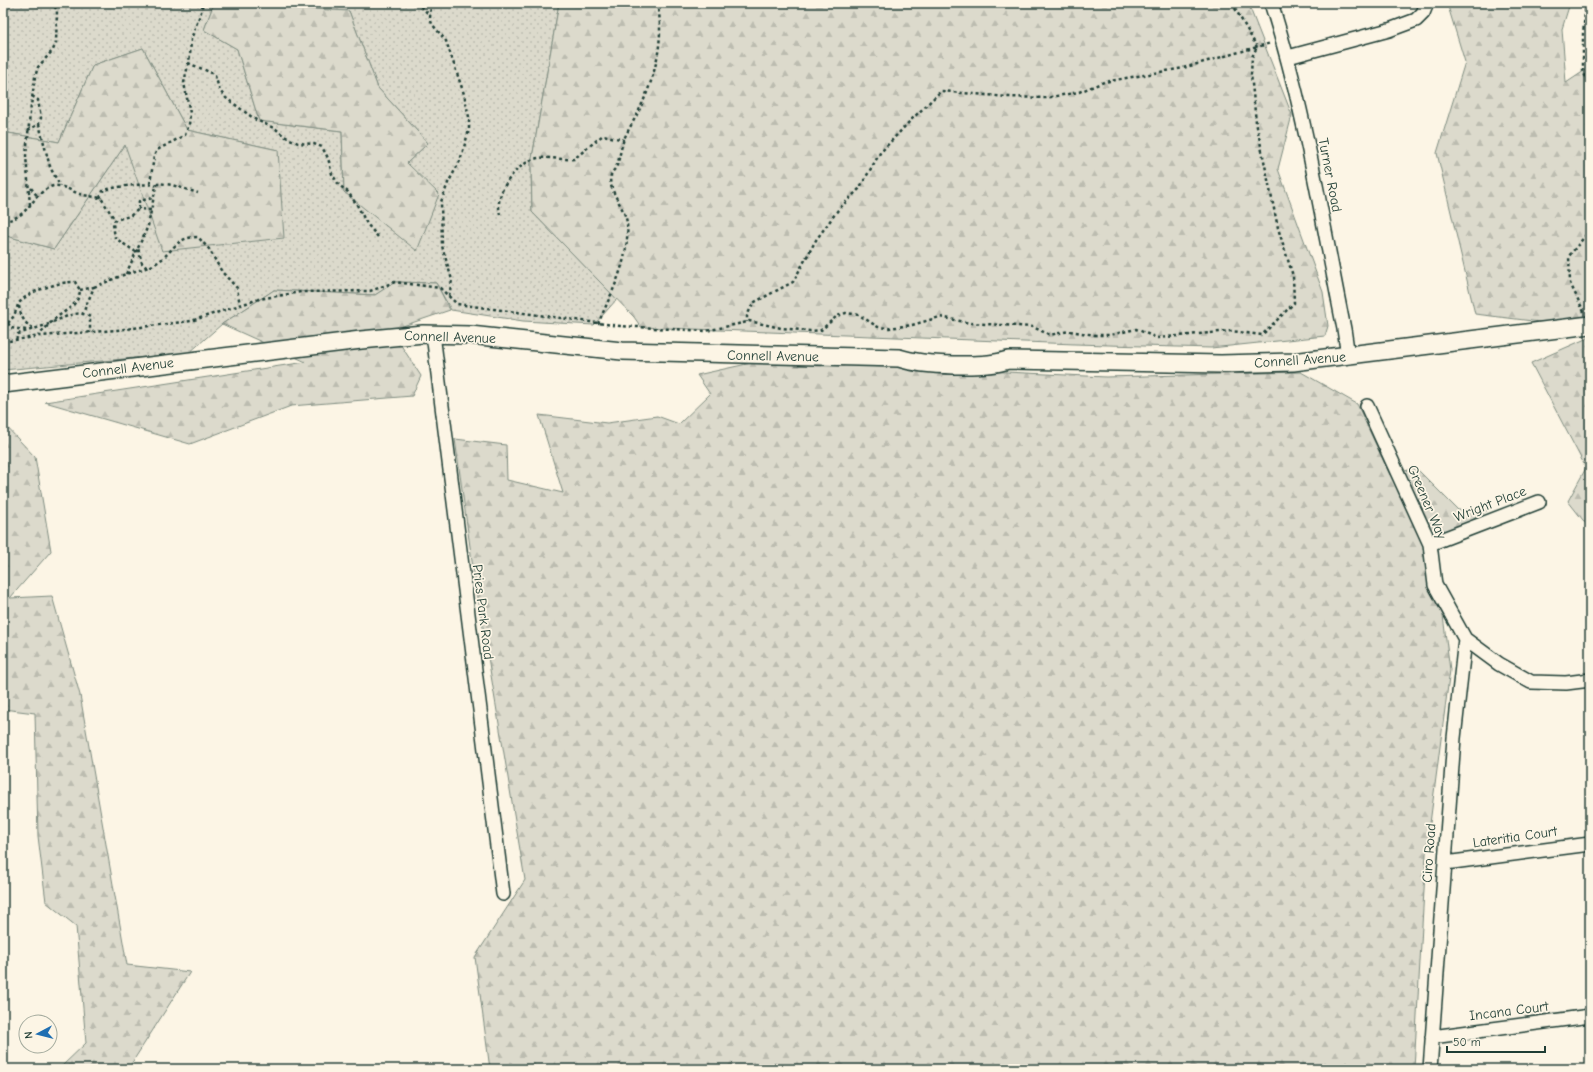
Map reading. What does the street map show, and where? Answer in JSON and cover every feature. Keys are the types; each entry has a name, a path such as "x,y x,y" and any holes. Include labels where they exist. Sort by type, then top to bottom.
{"street":[{"name":"Turner Road","path":"1271,3 1288,57 1307,143 1348,356"},
{"path":"1288,57 1389,30 1416,20 1423,12 1427,3"},
{"name":"Connell Avenue","path":"3,384 361,340 433,334 470,336 622,351 900,358 911,355 960,354 995,356 1008,360 1250,364 1293,362 1348,356 1590,325"},
{"name":"Pries Park Road","path":"433,334 503,894"},
{"name":"Greener Way","path":"1367,406 1430,544 1435,585 1466,639 1499,664 1531,682 1566,683 1590,680"},
{"name":"Wright Place","path":"1430,544 1540,502"},
{"name":"Ciro Road","path":"1430,1069 1454,738 1466,639"},
{"name":"Lateritia Court","path":"1445,863 1590,844"},
{"name":"Incana Court","path":"1432,1037 1590,1016"}],"path":[{"path":"30,205 30,187 26,156 28,130 32,96 38,67 54,50 56,44 57,10 52,3"},
{"path":"150,184 154,156 157,150 185,135 189,126 190,113 184,82 191,39 201,12 202,3"},
{"path":"416,3 430,16"},
{"path":"431,3 430,16 432,24 446,41 464,94 469,117 469,130 460,161 450,178 441,202 442,246 452,280 449,296"},
{"path":"598,324 616,283 626,252 627,223 625,212 611,187 610,182 611,175 617,165 624,140 643,102 659,49 657,3"},
{"path":"1232,3 1257,47"},
{"path":"1586,3 1582,72 1590,84"},
{"path":"747,322 747,316 753,303 793,282 816,240 838,210 859,189 880,153 941,91 1002,97 1046,98 1079,92 1104,82 1182,68 1283,40"},
{"path":"3,342 191,321 258,299 301,292 370,291 396,282 440,288 457,304 598,324 706,331 747,322 810,331 821,330 837,316 846,313 859,316 878,327 889,328 912,325 940,317 970,323 1033,327 1050,335 1070,331 1095,335 1110,335 1136,329 1157,338 1231,331 1262,335 1294,303 1294,286 1278,228 1256,122 1251,74 1252,57 1257,47"},
{"path":"188,63 212,73 215,76 220,91 226,98 256,120 298,143 314,144 322,147 328,158 332,174 339,185 348,192 367,224 378,237"},
{"path":"32,96 38,100 41,118 39,124 50,167 60,186"},
{"path":"28,130 39,124"},
{"path":"500,215 499,202 504,187 523,165 537,158 574,159 603,135 624,140"},
{"path":"126,274 148,226 156,186 159,183 172,185 198,193"},
{"path":"100,198 103,191 109,188 150,184 156,186"},
{"path":"3,221 25,213 38,196 54,186 60,186 82,195 100,198 115,220"},
{"path":"30,187 38,196"},
{"path":"139,209 139,201 153,197"},
{"path":"115,220 130,216 139,209 151,210"},
{"path":"115,220 113,224 115,238 136,252"},
{"path":"1590,230 1568,256 1570,283 1590,325"},
{"path":"80,290 94,287 126,274 148,268 158,262 176,244 187,237 198,237 208,248 222,272 237,288 240,305"},
{"path":"138,248 142,263 148,268"},
{"path":"3,327 16,312 18,303 23,298 32,293 67,282 75,282 80,290 80,297 72,307 52,322 37,337"},
{"path":"83,313 94,287"},
{"path":"18,303 21,316 27,326 34,329"},
{"path":"15,340 18,334 28,330 74,314 83,313 90,318 90,333"},
{"path":"8,323 11,328 28,330"}],"green space":[{"path":"3,3 214,3 204,30 237,49 259,121 342,131 344,192 407,163 428,143 378,88 349,11 296,8 290,3 559,3 531,164 532,212 617,299 594,325 523,321 451,310 436,283 395,282 375,295 274,290 222,324 189,353 3,370 3,235 54,249 125,145 278,150 187,130 143,48 93,65 59,142 3,132"},
{"path":"214,3 290,3 296,8 349,11 378,88 428,143 407,163 439,194 417,251 344,192 342,131 259,121 237,49 204,30"},
{"path":"559,3 1248,3 1292,115 1278,169 1323,292 1328,326 1325,336 1211,348 641,327 634,317 532,212 531,164"},
{"path":"1447,3 1570,3 1562,29 1566,83 1590,67 1590,328 1475,314 1437,153 1465,62"},
{"path":"143,48 187,130 278,150 284,238 162,251 125,145 54,249 3,235 3,132 59,142 93,65"},
{"path":"395,282 436,283 450,310 391,330 421,376 412,396 291,406 190,444 45,402 306,362 222,324 274,290 375,295"},
{"path":"1590,337 1590,529 1568,501 1586,468 1531,363"},
{"path":"765,360 1106,377 1301,372 1357,404 1390,475 1416,468 1458,510 1489,509 1423,552 1443,616 1450,670 1426,854 1414,1069 490,1069 475,957 525,880 472,561 455,439 506,445 507,480 563,493 539,415 607,423 657,416 679,424 710,394 697,375"},
{"path":"3,423 35,457 51,551 10,598 52,596 80,695 127,965 190,972 128,1069 62,1069 62,1066 86,1043 76,926 46,902 38,836 35,713 3,709"}]}
